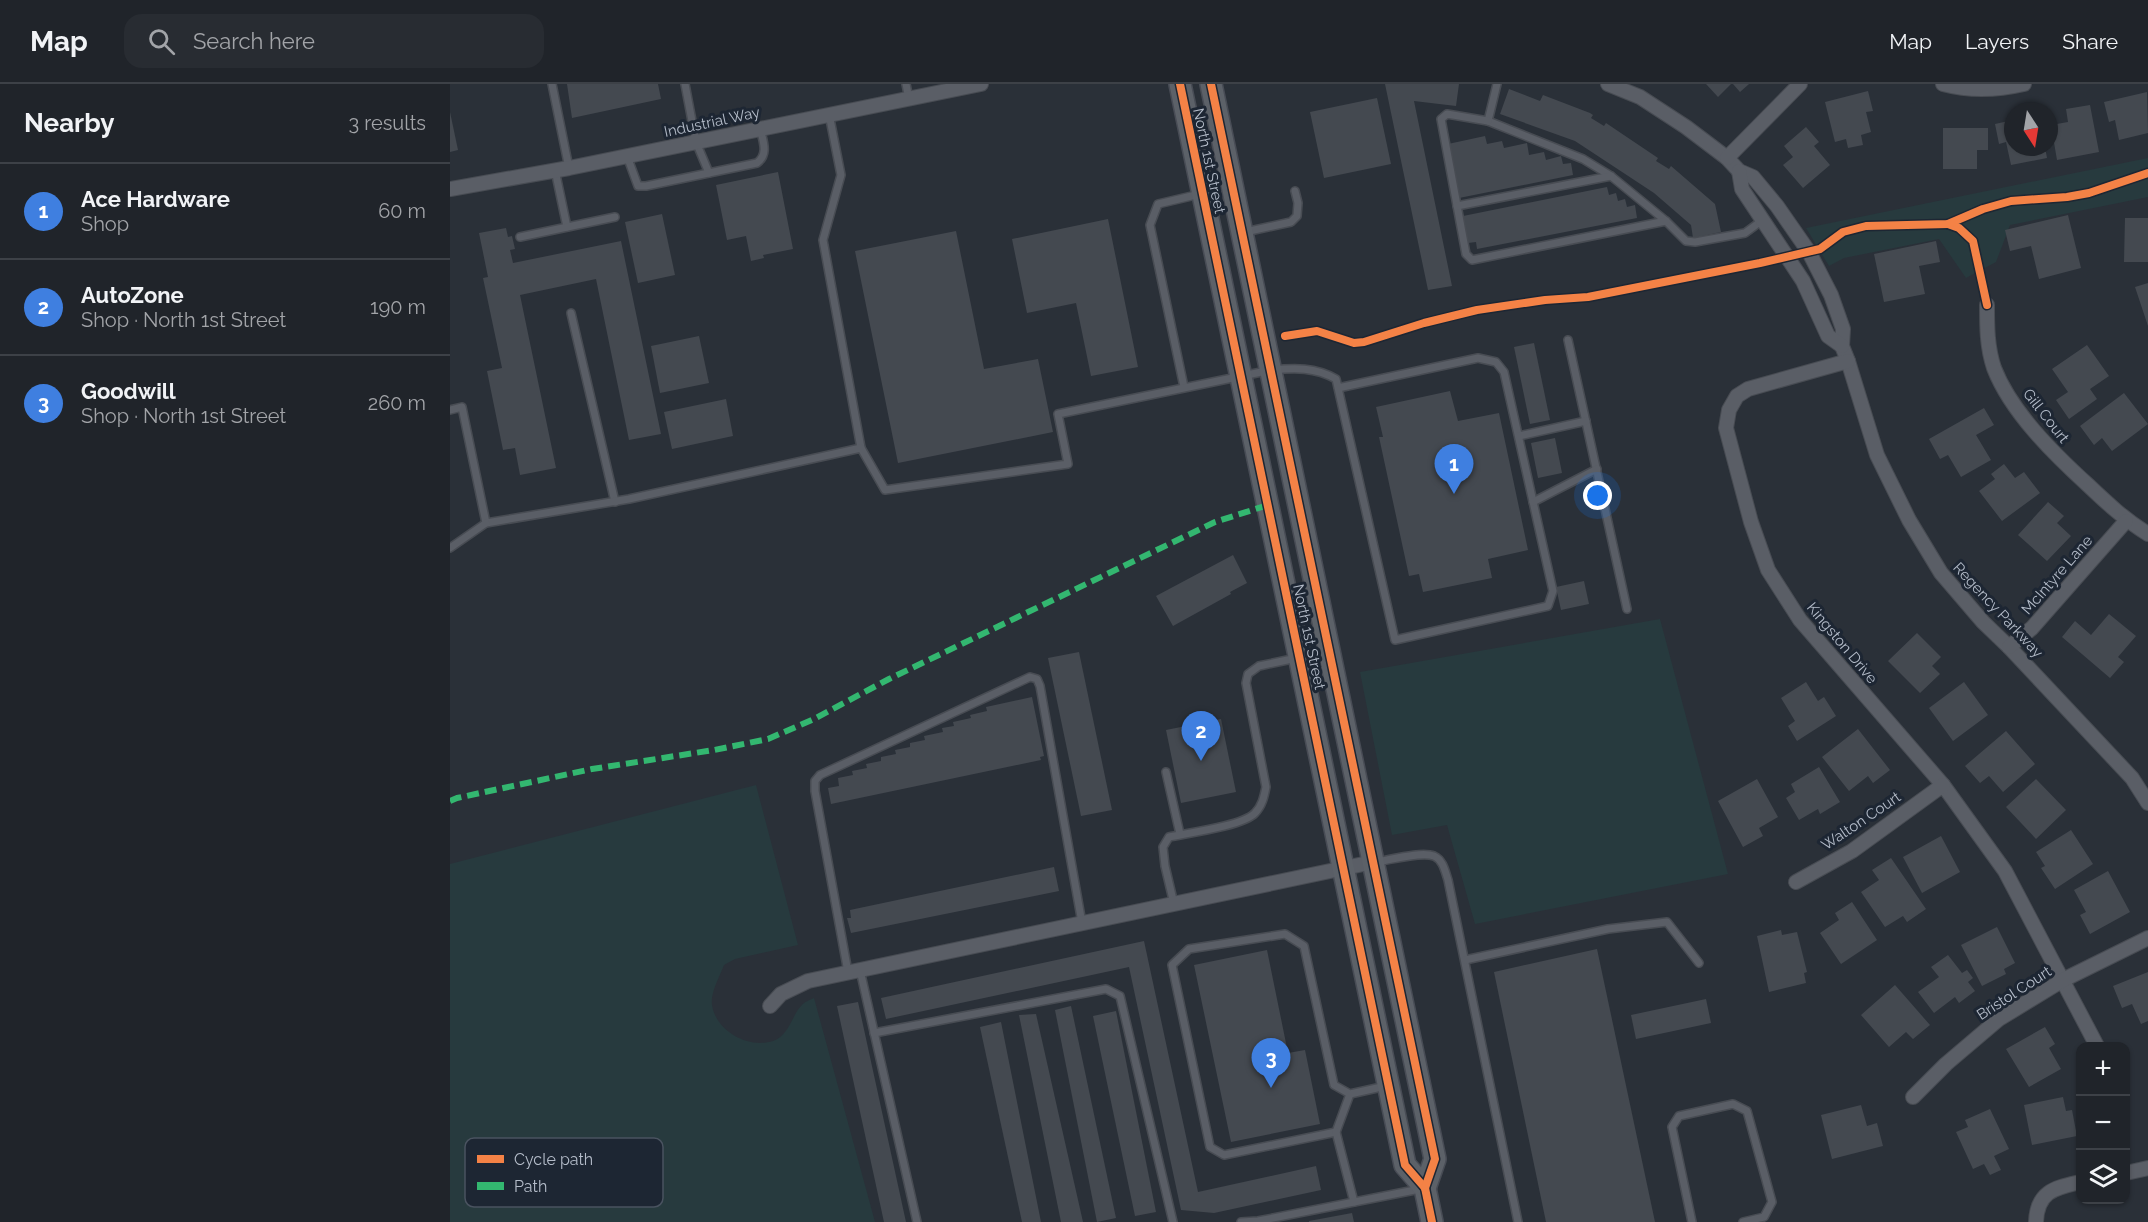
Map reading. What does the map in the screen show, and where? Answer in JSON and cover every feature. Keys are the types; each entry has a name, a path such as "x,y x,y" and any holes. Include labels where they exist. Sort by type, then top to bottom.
{"main road":[{"name":"North 1st Street","path":"1180,84 1405,1165 1425,1188 1432,1222"},
{"name":"North 1st Street","path":"1211,84 1435,1159 1425,1188"}],"street":[{"name":"Industrial Way","path":"450,189 569,168 981,84"},
{"name":"Regency Parkway","path":"1608,84 1640,98 1686,127 1727,158 1739,171 1754,177 1777,206 1809,252 1838,314 1843,329 1842,346 1877,455 1909,520 1941,573 1983,622 2010,647 2132,778 2148,803"},
{"path":"1727,158 1800,84"},
{"path":"1943,84 1961,89 2024,84"},
{"name":"Regency Parkway","path":"1739,171 1742,189 1803,281 1828,336 1842,346"},
{"name":"Gill Court","path":"1988,305 1988,344 1994,368 2005,391 2046,447 2126,521 2148,534"},
{"name":"Kingston Drive","path":"1848,361 1748,389 1737,396 1730,410 1726,428 1751,522 1768,570 1800,620 1943,785 2005,871 2094,1042"},
{"name":"McIntyre Lane","path":"2010,647 2032,628 2126,521"},
{"name":"Walton Court","path":"1796,882 1852,851 1943,785"},
{"path":"770,1006 781,994 808,981 1373,862"},
{"name":"Bristol Court","path":"1913,1097 1946,1064 2000,1019 2063,980 2148,938"},
{"path":"2130,1172 2148,1168"},
{"path":"2036,1222 2036,1212 2049,1191 2076,1183"}],"lane":[{"path":"552,84 569,168"},
{"path":"685,84 696,142 709,173"},
{"path":"906,84 909,99"},
{"path":"1488,121 1497,84"},
{"path":"829,114 841,175 823,240 861,448 885,490 1068,464 1058,414 1271,370 1296,368 1323,371 1336,379 1338,388 1395,640 1548,606 1553,591 1504,372 1496,362 1478,358 1338,388"},
{"path":"1666,221 1472,260 1466,255 1441,118 1447,114 1488,121 1582,159 1611,176 1666,221 1686,241 1695,242 1745,233 1764,219"},
{"path":"627,156 638,186 758,163 763,159 765,152 760,128"},
{"path":"555,170 567,227"},
{"path":"1456,206 1611,176"},
{"path":"1242,232 1291,222 1297,216 1298,203 1295,191"},
{"path":"1184,387 1150,225 1158,204 1202,193"},
{"path":"520,237 615,217"},
{"path":"571,313 615,502"},
{"path":"1568,340 1627,609"},
{"path":"450,410 462,407 486,523"},
{"path":"1519,436 1586,421"},
{"path":"450,548 486,523 615,502 861,448"},
{"path":"1533,502 1597,470"},
{"path":"1174,904 1163,847 1169,837 1242,821 1255,815 1262,804 1266,788 1246,683 1248,674 1258,666 1300,658"},
{"path":"917,1222 874,1033 854,971 817,802 815,781 820,775 1030,677 1037,679 1082,923"},
{"path":"1166,772 1180,834"},
{"path":"1373,862 1420,855 1434,856 1443,863 1518,1222"},
{"path":"1464,960 1608,929 1667,922 1699,963"},
{"path":"1336,1132 1224,1155 1210,1147 1172,965 1189,950 1286,934 1304,946 1334,1085 1350,1094 1389,1086"},
{"path":"874,1033 1106,989 1120,996 1173,1222"},
{"path":"1350,1094 1336,1132 1353,1202"},
{"path":"1692,1222 1672,1127 1679,1116 1733,1104 1747,1111 1772,1202 1764,1217 1743,1222"},
{"path":"1241,1222 1258,1221 1425,1188"}],"green space":[{"path":"2148,158 2148,197 2010,225 1996,262 1966,278 1939,239 1844,258 1829,266 1806,228"},
{"path":"1660,619 1728,874 1475,924 1447,825 1392,835 1360,672"},
{"path":"756,785 798,945 735,959 724,965 714,990 712,1005 720,1023 726,1030 744,1040 763,1043 779,1038 804,1003 814,998 875,1222 450,1222 450,864"}],"building":[{"path":"567,84 658,84 661,99 572,118"},
{"path":"1385,84 1459,84 1456,106 1414,101 1452,286 1428,290"},
{"path":"1706,84 1731,84 1718,97"},
{"path":"1733,84 1749,84 1740,92"},
{"path":"1509,89 1540,101 1543,95 1590,113 1593,115 1591,118 1604,126 1606,123 1658,158 1656,161 1669,169 1671,166 1715,204 1721,232 1693,238 1691,225 1654,193 1575,141 1500,114"},
{"path":"1868,91 1873,111 1866,112 1871,132 1861,135 1863,145 1848,148 1846,139 1835,142 1825,102"},
{"path":"2147,92 2148,133 2119,140 2115,120 2109,122 2104,102"},
{"path":"1377,98 1391,164 1324,178 1310,112"},
{"path":"2090,105 2099,152 2057,160 2058,124 2068,122 2066,109"},
{"path":"450,112 458,150 450,152"},
{"path":"2004,122 2004,143 1999,144 1995,124"},
{"path":"1806,127 1819,142 1814,146 1830,165 1803,188 1783,165 1793,157 1784,146"},
{"path":"1943,128 1988,128 1988,150 1977,150 1977,169 1943,169"},
{"path":"1485,136 1487,144 1502,141 1504,148 1527,143 1529,155 1544,152 1546,160 1561,156 1563,164 1571,163 1573,175 1459,198 1448,144"},
{"path":"2009,156 2047,156 2047,158 2011,165"},
{"path":"778,172 793,249 763,255 764,258 751,261 746,236 727,240 716,185"},
{"path":"1607,187 1609,195 1616,193 1618,201 1625,199 1627,207 1635,205 1637,218 1477,249 1476,242 1468,243 1463,216"},
{"path":"662,214 675,275 638,283 625,222"},
{"path":"2068,215 2081,268 2039,279 2031,246 2010,251 2005,230"},
{"path":"2125,218 2148,218 2148,262 2124,262"},
{"path":"1108,219 1138,367 1091,376 1076,303 1027,313 1012,239"},
{"path":"506,228 508,237 512,236 515,249 510,250 513,263 621,241 661,434 629,440 596,279 520,295 556,468 520,475 515,448 503,450 487,371 502,368 483,278 488,277 479,233"},
{"path":"956,231 984,369 1038,359 1053,432 898,463 855,251"},
{"path":"1936,241 1940,262 1919,266 1925,294 1884,302 1874,254"},
{"path":"2148,283 2148,326 2135,287"},
{"path":"699,336 709,383 660,393 651,346"},
{"path":"1534,343 1550,420 1530,424 1514,347"},
{"path":"2087,345 2109,376 2090,389 2097,399 2069,419 2056,400 2068,392 2052,369"},
{"path":"1450,391 1458,421 1499,413 1528,550 1488,559 1492,578 1423,592 1419,574 1409,576 1379,437 1383,437 1376,407"},
{"path":"2124,393 2148,424 2112,451 2102,438 2094,445 2080,426"},
{"path":"726,399 733,436 672,449 664,412"},
{"path":"1984,408 1994,425 1976,435 1991,460 1961,477 1948,455 1940,459 1929,439"},
{"path":"1555,438 1562,473 1538,478 1531,443"},
{"path":"2004,464 2015,478 2024,472 2040,493 2002,521 1979,491 1995,479 1991,474"},
{"path":"2048,502 2064,516 2057,523 2071,536 2047,561 2018,535"},
{"path":"1233,555 1247,583 1173,626 1156,596"},
{"path":"1584,581 1589,604 1561,610 1556,587"},
{"path":"2109,614 2136,636 2118,657 2124,662 2110,678 2062,637 2075,621 2091,635"},
{"path":"1917,633 1941,657 1932,666 1940,674 1920,693 1888,661"},
{"path":"1079,652 1112,810 1081,816 1048,658"},
{"path":"1806,682 1818,701 1824,697 1836,716 1797,741 1788,726 1795,721 1781,698"},
{"path":"1964,682 1988,715 1953,741 1929,708"},
{"path":"1032,697 1044,756 1040,757 1041,760 831,804 828,788 839,786 838,778 853,775 852,771 867,768 866,764 881,761 881,757 896,754 895,750 910,747 910,743 925,740 924,736 943,732 942,728 954,726 953,722 987,711 986,707"},
{"path":"1221,719 1236,792 1181,803 1166,730"},
{"path":"1858,729 1890,770 1873,783 1868,776 1849,791 1822,757"},
{"path":"2006,731 2035,764 2003,792 1989,776 1980,783 1965,766"},
{"path":"1819,767 1840,802 1820,814 1818,809 1799,820 1786,798 1795,792 1791,784"},
{"path":"1757,779 1778,817 1759,828 1763,836 1743,847 1718,801"},
{"path":"2036,779 2066,810 2036,839 2006,807"},
{"path":"2071,830 2093,864 2055,889 2041,868 2045,866 2036,852"},
{"path":"1941,836 1960,872 1922,893 1903,857"},
{"path":"1891,858 1926,909 1907,922 1903,916 1885,927 1861,892 1879,880 1872,870"},
{"path":"1054,867 1059,891 851,933 847,918 851,918 850,910"},
{"path":"2108,871 2130,912 2090,934 2080,915 2086,912 2074,890"},
{"path":"1852,902 1877,940 1841,964 1820,933 1839,920 1835,913"},
{"path":"1997,927 2015,963 2004,969 2006,974 1982,986 1961,945"},
{"path":"1781,930 1782,935 1797,932 1807,972 1804,973 1806,983 1769,992 1757,936"},
{"path":"1144,941 1198,1192 1316,1166 1321,1190 1214,1213 1181,1210 1129,967 886,1019 881,998"},
{"path":"1597,949 1655,1222 1546,1222 1494,972"},
{"path":"1267,950 1288,1053 1305,1050 1320,1124 1231,1142 1194,965"},
{"path":"1948,955 1962,973 1967,970 1973,978 1968,982 1975,991 1959,1003 1955,997 1934,1013 1918,992 1939,977 1931,967"},
{"path":"2148,972 2148,1021 2141,1024 2132,1004 2122,1008 2113,986"},
{"path":"1895,985 1930,1025 1913,1039 1906,1032 1889,1047 1861,1015"},
{"path":"1706,999 1711,1023 1636,1039 1631,1015"},
{"path":"858,1002 906,1222 884,1222 837,1006"},
{"path":"1071,1006 1116,1218 1097,1222 1055,1010"},
{"path":"1116,1011 1156,1212 1135,1216 1093,1016"},
{"path":"1036,1014 1083,1222 1061,1222 1019,1015"},
{"path":"1001,1022 1041,1222 1022,1222 980,1027"},
{"path":"2045,1027 2055,1044 2049,1048 2061,1069 2029,1087 2006,1049"},
{"path":"2063,1097 2066,1111 2072,1110 2076,1136 2032,1145 2024,1105"},
{"path":"1861,1105 1867,1126 1877,1123 1883,1146 1832,1159 1821,1115"},
{"path":"1990,1109 2009,1149 1994,1156 2001,1170 1990,1175 1984,1164 1973,1169 1956,1132 1968,1127 1965,1120"},
{"path":"1352,1213 1354,1222 1309,1222 1309,1221"}],"marked path":[{"path":"450,801 592,769 768,739 812,720 889,679 1215,522 1268,505"}],"cycle path":[{"path":"1180,84 1405,1165 1425,1188 1432,1222"},
{"path":"1211,84 1435,1159 1425,1188"},
{"path":"1285,336 1317,331 1354,343 1364,342 1424,323 1477,310 1545,300 1588,297 1760,263 1820,249 1843,232 1866,226 1948,224 1983,209 2011,201 2089,193 2148,173"},
{"path":"1948,224 1959,228 1973,241 1987,305"}],"place":[{"name":"Ace Hardware","path":"1454,494"},
{"name":"AutoZone","path":"1201,761"},
{"name":"Goodwill","path":"1271,1088"}]}
